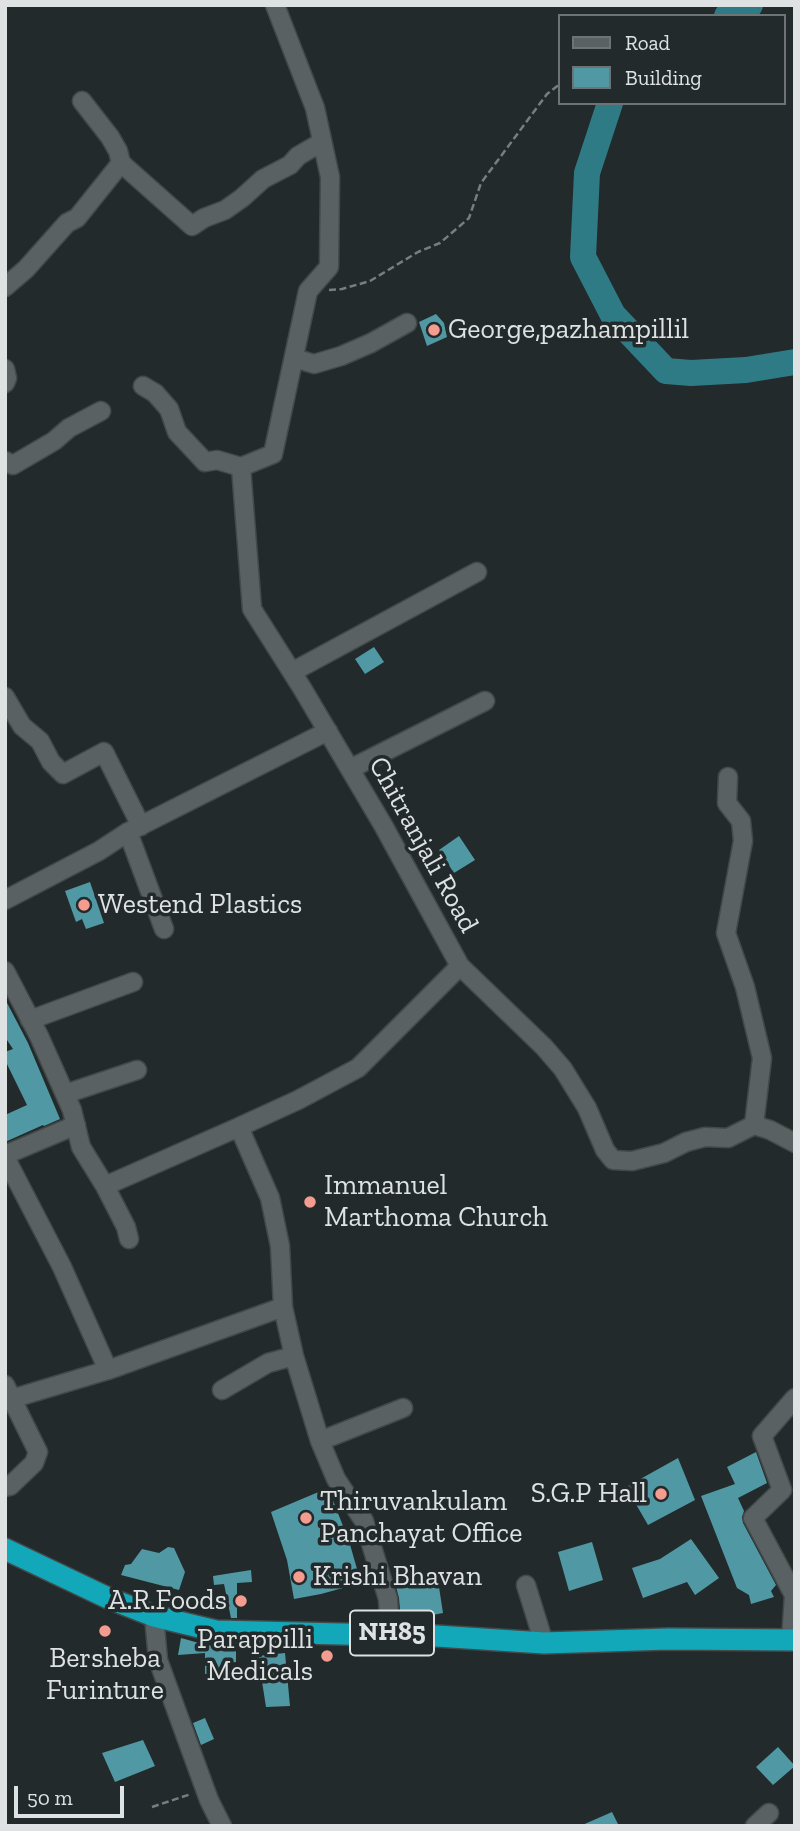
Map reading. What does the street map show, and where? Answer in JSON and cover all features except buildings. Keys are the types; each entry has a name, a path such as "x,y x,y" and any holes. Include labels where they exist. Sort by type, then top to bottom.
{"highway":[{"name":"NH85","path":"5,1549 108,1598 154,1616 216,1631 390,1633 544,1643 668,1639 793,1640"}],"street":[{"path":"143,386 155,393 169,409 177,432 205,462 217,460 241,467 273,454 308,291 329,267 330,177 315,108 275,5"},
{"path":"82,101 110,137 121,163 192,226 225,210 263,179 290,165 298,156 323,142"},
{"path":"5,287 26,269 67,223 77,218 121,163"},
{"path":"293,358 314,364 341,356 407,323"},
{"path":"5,369 5,383"},
{"path":"5,461 13,465 100,411"},
{"name":"Chitranjali Road","path":"105,1186 298,1100 358,1068 460,966 328,731 252,609 241,467"},
{"path":"292,672 477,572"},
{"path":"5,697 22,726 40,741 51,761 63,774 104,752 109,759 134,829 164,929"},
{"path":"350,769 485,701"},
{"path":"5,900 99,851 134,829 328,731"},
{"path":"728,777 727,803 741,821 743,841 726,933 746,987 762,1058 754,1125"},
{"path":"460,966 544,1047 563,1069 587,1108 613,1160 632,1161 664,1153 705,1137 729,1138 754,1125 795,1143"},
{"path":"5,971 65,1094 81,1147 105,1186 126,1227 129,1239"},
{"path":"30,1020 133,982"},
{"path":"65,1094 137,1070"},
{"path":"76,1125 5,1156 62,1267 108,1370"},
{"path":"239,1127 270,1198 280,1246 283,1307 294,1356 320,1441 336,1479 364,1521 388,1599 390,1633"},
{"path":"5,1488 34,1463 38,1452 8,1392 108,1370 283,1307"},
{"path":"222,1390 268,1363 294,1356"},
{"path":"793,1640 794,1595 753,1518 782,1490 762,1436 795,1398"},
{"path":"320,1441 402,1408"},
{"path":"526,1585 544,1643"},
{"path":"154,1616 158,1660 201,1781 222,1826"},
{"path":"755,1826 769,1813"}],"path":[{"path":"308,291 342,289 370,281 418,252 440,243 470,218 481,183 547,94 558,86"},
{"path":"152,1807 193,1793 201,1781"}],"waterway":[{"path":"731,14 750,5"},
{"path":"609,105 587,173 583,257 613,315 666,371 691,373 746,370 795,362"}],"place":[{"name":"George,pazhampillil","path":"434,330"},
{"name":"Westend Plastics","path":"84,905"},
{"name":"Immanuel Marthoma Church","path":"310,1202"},
{"name":"S.G.P Hall","path":"661,1494"},
{"name":"Thiruvankulam Panchayat Office","path":"306,1518"},
{"name":"Krishi Bhavan","path":"299,1577"},
{"name":"A.R.Foods","path":"241,1601"},
{"name":"Bersheba Furinture","path":"105,1631"},
{"name":"Parappilli Medicals","path":"327,1656"}]}
